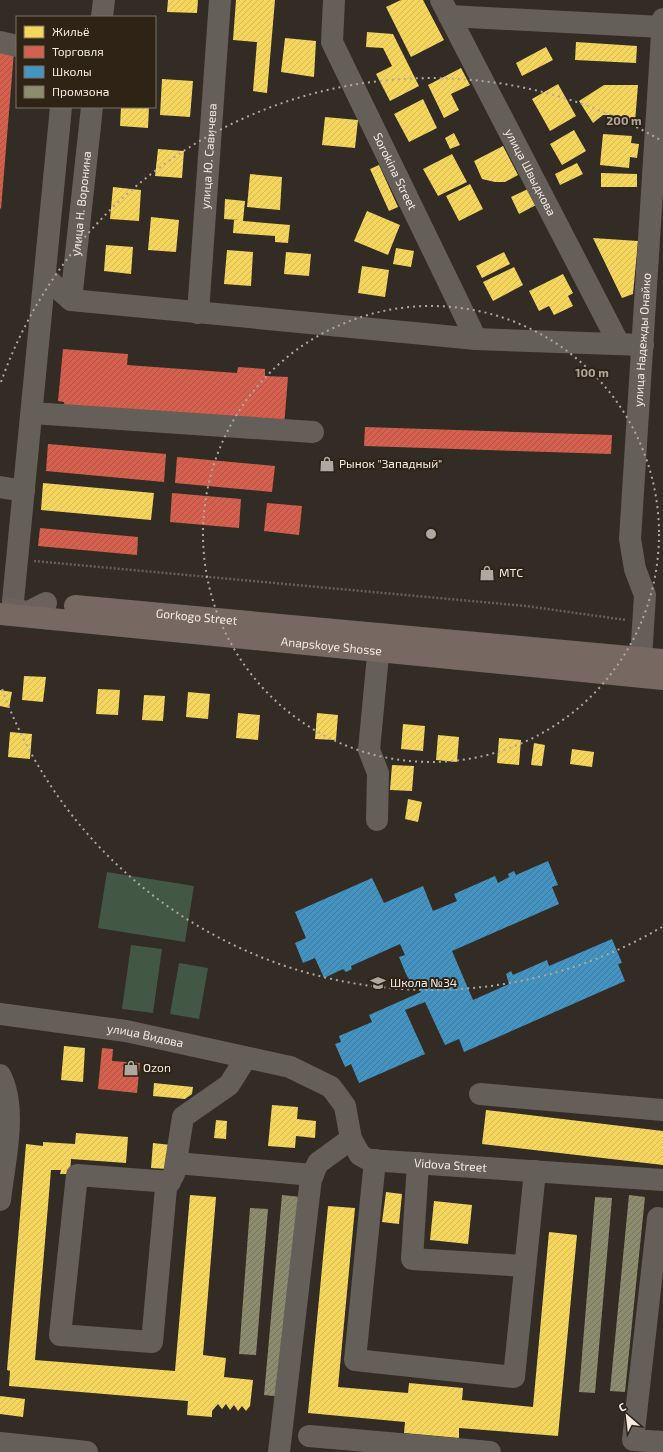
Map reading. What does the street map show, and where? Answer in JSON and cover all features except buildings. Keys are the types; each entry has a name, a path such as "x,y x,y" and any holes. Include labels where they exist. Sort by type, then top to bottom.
{"highway":[{"name":"Gorkogo Street","path":"3,605 46,603 379,643"},
{"name":"Anapskoye Shosse","path":"3,605 379,643 663,679"},
{"name":"Anapskoye Shosse","path":"379,643 663,660"}],"street":[{"path":"102,16 104,0"},
{"name":"улица Ю. Савичева","path":"198,313 220,0"},
{"name":"Sorokina Street","path":"334,0 332,42 476,339"},
{"path":"445,8 662,35"},
{"name":"улица Швыдкова","path":"445,8 619,344"},
{"name":"улица Надежды Онайко","path":"641,658 645,595 635,569 630,539 662,35"},
{"path":"0,42 16,46"},
{"path":"3,605 18,559 61,108"},
{"name":"улица Н. Воронина","path":"71,300 92,108"},
{"path":"45,277 71,300 476,339 643,345"},
{"path":"32,413 313,432"},
{"path":"0,487 24,491"},
{"path":"377,820 378,773 369,750 379,643"},
{"name":"улица Видова","path":"0,1014 126,1031 246,1058"},
{"path":"246,1058 229,1086 183,1117 173,1173 166,1188 152,1342 60,1335 77,1175 173,1173 313,1175"},
{"name":"Vidova Street","path":"246,1058 290,1067 331,1087 345,1106 351,1140 360,1155 369,1160 663,1180"},
{"path":"0,1075 6,1087 9,1117 0,1200"},
{"path":"480,1094 663,1110"},
{"path":"279,1452 313,1175 318,1163 351,1140"},
{"path":"375,1160 355,1360 514,1377 535,1171"},
{"path":"418,1163 412,1259 525,1266"},
{"path":"658,1218 632,1446 663,1442"},
{"path":"309,1436 490,1452"},
{"path":"0,1443 43,1450 87,1452"}],"path":[{"path":"18,559 526,606 644,623"}],"green space":[{"path":"107,872 194,886 185,942 98,928"},
{"path":"131,945 162,949 153,1013 122,1009"},
{"path":"179,963 208,968 199,1019 170,1014"}],"place":[{"name":"Рынок \"Западный\"","path":"327,464"},
{"name":"МТС","path":"487,573"},
{"name":"Школа №34","path":"378,983"},
{"name":"Ozon","path":"131,1068"}]}
